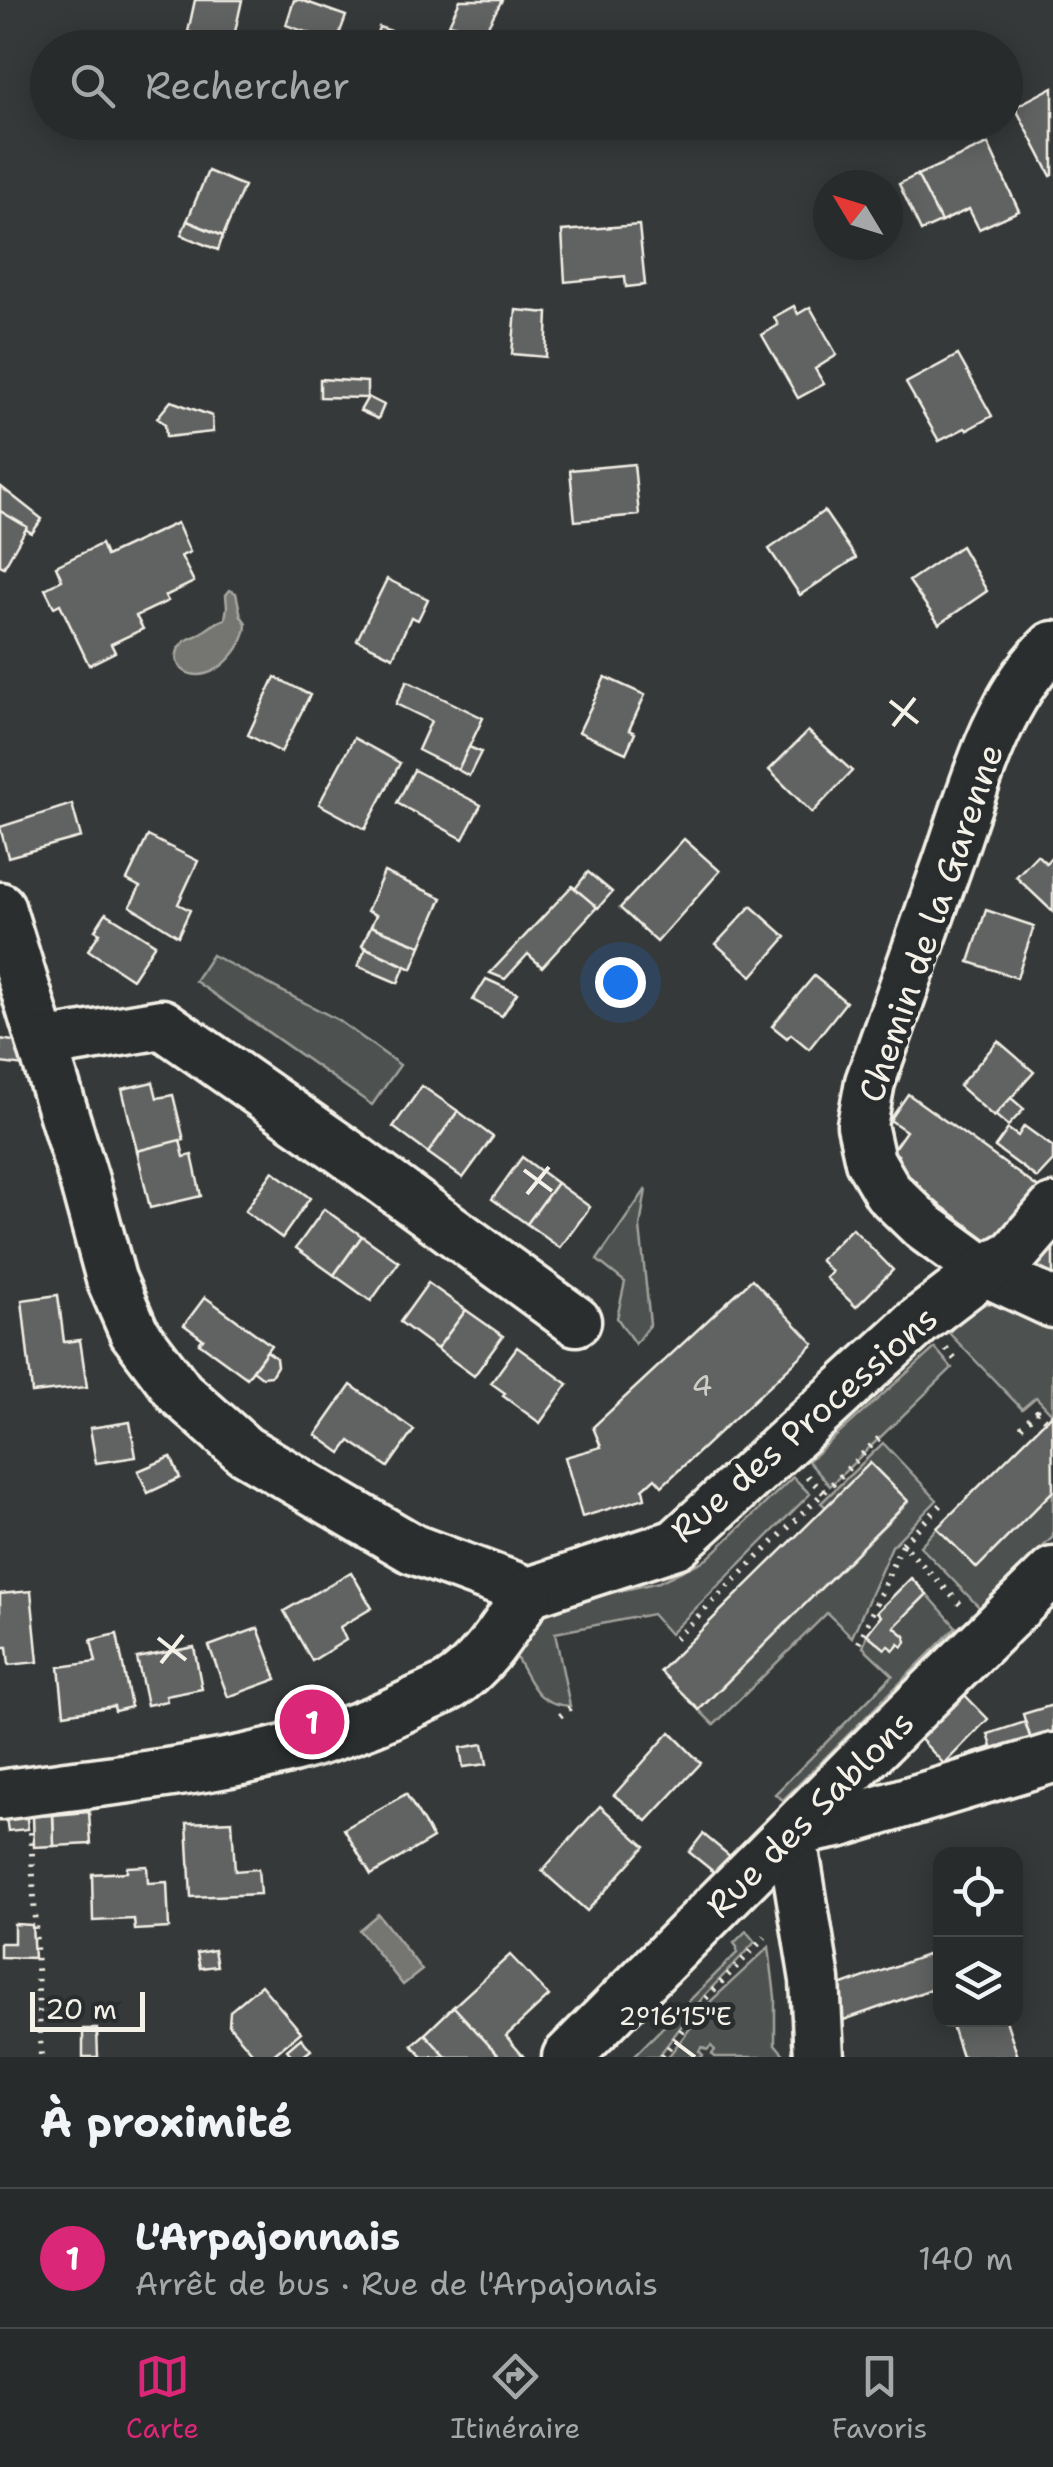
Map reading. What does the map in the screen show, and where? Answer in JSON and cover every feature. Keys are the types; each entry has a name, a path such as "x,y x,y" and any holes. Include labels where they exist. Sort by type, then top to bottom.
{"street":[{"name":"Chemin de la Garenne","path":"1053,646 1040,658 1010,703 984,759 870,1082 862,1125 870,1161 888,1192 924,1227 984,1270 1053,1303"},
{"path":"0,907 112,1280 134,1332 180,1393 244,1450 412,1550 528,1592 487,1653 452,1684 381,1719 315,1743 251,1760 14,1793"},
{"path":"42,1044 162,1024 576,1321"},
{"name":"Rue des Processions","path":"528,1592 676,1544 918,1321 984,1270 1014,1254 1053,1209"},
{"name":"Rue des Sablons","path":"568,2057 990,1634 1050,1580"},
{"path":"819,2057 815,1980 791,1832 838,1824 1053,1758"}],"path":[{"path":"1020,1426 1037,1411 1046,1420"},
{"path":"675,1639 879,1438"},
{"path":"860,1643 902,1544 942,1504"},
{"path":"902,1544 990,1634"},
{"path":"560,1716 570,1708"},
{"path":"14,1793 41,2057"},
{"path":"662,2057 705,1999 770,1932 765,1899 747,1877"}],"shaded area":[{"path":"230,590 236,593 246,623 241,642 217,669 205,674 186,672 179,666 178,650 186,641 225,619 226,595"},
{"path":"212,955 338,1020 400,1065 372,1105 195,981"},
{"path":"646,1189 640,1227 650,1324 635,1344 617,1318 625,1282 597,1260"},
{"path":"993,1303 1053,1328 1052,1414 1036,1397 1022,1409 949,1333 967,1312"},
{"path":"935,1348 952,1368 830,1486 808,1461"},
{"path":"883,1443 937,1500 892,1546 852,1637 827,1613 714,1725 699,1710 908,1502 870,1463 826,1507 821,1503"},
{"path":"793,1477 810,1494 670,1634 652,1614 555,1633 570,1706 549,1701 535,1690 514,1654 533,1613 659,1582 707,1559"},
{"path":"1053,1491 1053,1537 980,1608 920,1546 937,1528 977,1567"},
{"path":"927,1594 956,1627 783,1800 775,1794 893,1675 863,1647 867,1634 885,1648 903,1646 905,1636 894,1627"},
{"path":"378,1914 422,1970 403,1985 359,1930"},
{"path":"746,1931 755,1942 704,1996 658,2057 633,2057 737,1953 734,1943"},
{"path":"769,1947 775,2044 786,2057 715,2057 711,2046 707,2050 702,2047 702,2057 668,2057 712,2000"}],"building":[{"path":"195,0 242,0 235,30 188,30"},
{"path":"294,0 346,16 341,30 300,30 286,25"},
{"path":"460,0 502,0 486,30 449,24"},
{"path":"1053,87 1051,176 1023,122 1023,103"},
{"path":"988,144 1019,211 979,229 969,209 941,222 917,175"},
{"path":"208,171 244,186 223,236 187,221"},
{"path":"917,175 941,222 921,231 903,193 903,182"},
{"path":"187,221 223,236 218,250 181,235"},
{"path":"639,225 645,285 626,287 625,276 565,282 562,231"},
{"path":"794,306 798,314 810,307 837,355 815,369 824,384 798,398 762,335 778,325 774,317"},
{"path":"516,310 548,313 546,357 512,354"},
{"path":"958,355 992,416 939,441 906,383"},
{"path":"320,379 367,382 367,398 320,397"},
{"path":"368,397 384,405 378,419 360,411"},
{"path":"171,401 212,416 213,432 166,437 165,424 157,418"},
{"path":"634,464 639,515 575,521 570,470"},
{"path":"0,486 42,519 32,533 0,511"},
{"path":"0,511 27,527 4,567 0,565"},
{"path":"824,511 856,558 800,595 769,549"},
{"path":"177,523 190,552 181,556 194,582 165,596 168,601 136,616 143,629 111,644 115,652 89,665 60,604 54,607 45,589 62,580 56,566 101,544 106,556"},
{"path":"961,546 987,591 939,624 909,581"},
{"path":"387,579 428,599 418,620 411,617 393,657 357,640"},
{"path":"275,677 310,695 281,752 248,735"},
{"path":"605,677 645,695 629,730 635,733 626,753 579,732"},
{"path":"407,681 483,718 458,770 418,750 431,721 396,704"},
{"path":"808,731 852,771 812,813 769,770"},
{"path":"354,738 400,763 365,829 319,804"},
{"path":"469,747 481,752 469,776 458,770"},
{"path":"414,770 481,805 463,839 397,803"},
{"path":"72,804 81,837 8,857 0,827"},
{"path":"148,836 198,861 178,904 190,910 178,936 130,906 140,887 127,880"},
{"path":"684,839 720,871 657,942 620,908"},
{"path":"1037,855 1046,863 1053,855 1053,912 1016,877"},
{"path":"384,872 442,898 421,946 371,926 376,915 367,911"},
{"path":"588,872 612,892 598,908 575,889"},
{"path":"572,886 597,907 542,967 528,954 505,979 490,973"},
{"path":"751,906 786,937 752,976 716,944"},
{"path":"986,910 1034,926 1017,978 969,962"},
{"path":"106,913 155,944 132,979 88,950 100,933 95,930"},
{"path":"371,926 421,946 412,969 362,946"},
{"path":"366,948 405,966 398,983 358,966"},
{"path":"814,976 846,1002 809,1049 791,1034 787,1038 772,1026"},
{"path":"486,979 517,993 502,1016 473,1000"},
{"path":"0,1039 26,1043 34,1067 0,1063"},
{"path":"998,1041 1034,1072 994,1117 959,1086"},
{"path":"153,1082 157,1098 173,1095 184,1140 137,1151 122,1089"},
{"path":"422,1086 458,1111 428,1153 393,1127"},
{"path":"908,1094 1040,1189 996,1246 914,1186 917,1182 891,1163 898,1155 892,1151 906,1131 890,1120"},
{"path":"1011,1098 1024,1109 1008,1126 995,1115"},
{"path":"458,1111 493,1137 463,1178 428,1153"},
{"path":"1024,1126 1053,1147 1053,1161 1037,1178 995,1147 1008,1129 1018,1136"},
{"path":"180,1140 184,1157 192,1155 201,1196 150,1208 137,1151"},
{"path":"522,1157 557,1183 527,1224 492,1199"},
{"path":"273,1171 310,1198 282,1238 245,1211"},
{"path":"557,1183 590,1207 560,1248 527,1224"},
{"path":"324,1209 362,1236 334,1275 296,1248"},
{"path":"852,1228 893,1270 856,1307 826,1278 832,1272 820,1260"},
{"path":"362,1236 399,1262 371,1301 334,1275"},
{"path":"1053,1239 1053,1276 1027,1264"},
{"path":"752,1279 814,1344 662,1486 655,1478 643,1489 645,1498 582,1517 565,1457 601,1447 593,1427"},
{"path":"428,1283 466,1310 437,1349 400,1322"},
{"path":"58,1295 64,1342 80,1340 87,1387 32,1393 22,1300"},
{"path":"205,1297 271,1345 247,1378 199,1343 203,1339 184,1325"},
{"path":"466,1310 503,1336 474,1376 437,1349"},
{"path":"517,1347 568,1384 540,1423 491,1383"},
{"path":"267,1351 276,1358 277,1366 271,1376 262,1377 253,1370"},
{"path":"351,1385 414,1430 388,1467 350,1441 341,1453 316,1435"},
{"path":"1052,1414 1053,1491 977,1568 937,1528"},
{"path":"130,1422 136,1457 96,1463 90,1428"},
{"path":"171,1457 180,1478 148,1493 138,1471"},
{"path":"870,1463 908,1501 699,1710 660,1671"},
{"path":"351,1572 372,1608 340,1627 346,1640 312,1661 284,1611"},
{"path":"911,1578 927,1594 894,1627 905,1636 903,1647 899,1644 894,1650 888,1645 885,1649 867,1634 881,1616 877,1612"},
{"path":"31,1591 38,1662 9,1665 7,1647 0,1647 0,1594"},
{"path":"258,1628 277,1679 228,1697 209,1646"},
{"path":"117,1634 131,1707 64,1714 59,1667 96,1662 91,1640"},
{"path":"194,1647 202,1689 166,1696 167,1701 147,1705 137,1658"},
{"path":"959,1689 988,1719 944,1764 914,1732"},
{"path":"1053,1705 1053,1744 1034,1749 1023,1714"},
{"path":"1025,1722 1034,1749 955,1773 951,1761 992,1747 988,1734"},
{"path":"670,1732 701,1763 647,1821 614,1795"},
{"path":"483,1744 487,1764 463,1767 460,1748"},
{"path":"406,1794 433,1838 371,1875 344,1829"},
{"path":"600,1806 645,1846 587,1911 542,1871"},
{"path":"26,1809 28,1829 8,1831 5,1812"},
{"path":"89,1812 91,1844 54,1846 53,1815"},
{"path":"53,1815 54,1846 34,1847 33,1816"},
{"path":"232,1821 235,1871 258,1869 260,1894 191,1897 187,1823"},
{"path":"703,1834 731,1857 715,1873 689,1852"},
{"path":"147,1866 148,1883 167,1882 169,1928 135,1930 134,1919 93,1921 92,1874 127,1872 127,1867"},
{"path":"14,1924 32,1925 34,1958 0,1957 0,1943 14,1943"},
{"path":"214,1950 217,1966 200,1968 197,1953"},
{"path":"933,1953 933,1988 838,2022 834,1988"},
{"path":"510,1955 549,1996 506,2036 524,2057 500,2057 453,2007"},
{"path":"261,1985 301,2032 271,2057 256,2057 229,2025 230,2011"},
{"path":"453,2007 500,2057 446,2057 425,2034"},
{"path":"952,2027 1008,2027 1018,2057 962,2057"},
{"path":"83,2029 97,2029 98,2057 83,2057"},
{"path":"425,2034 446,2057 423,2057 412,2045"},
{"path":"301,2038 311,2050 302,2057 293,2057 287,2050"}],"place":[{"name":"L'Arpajonnais","path":"312,1722"}]}
